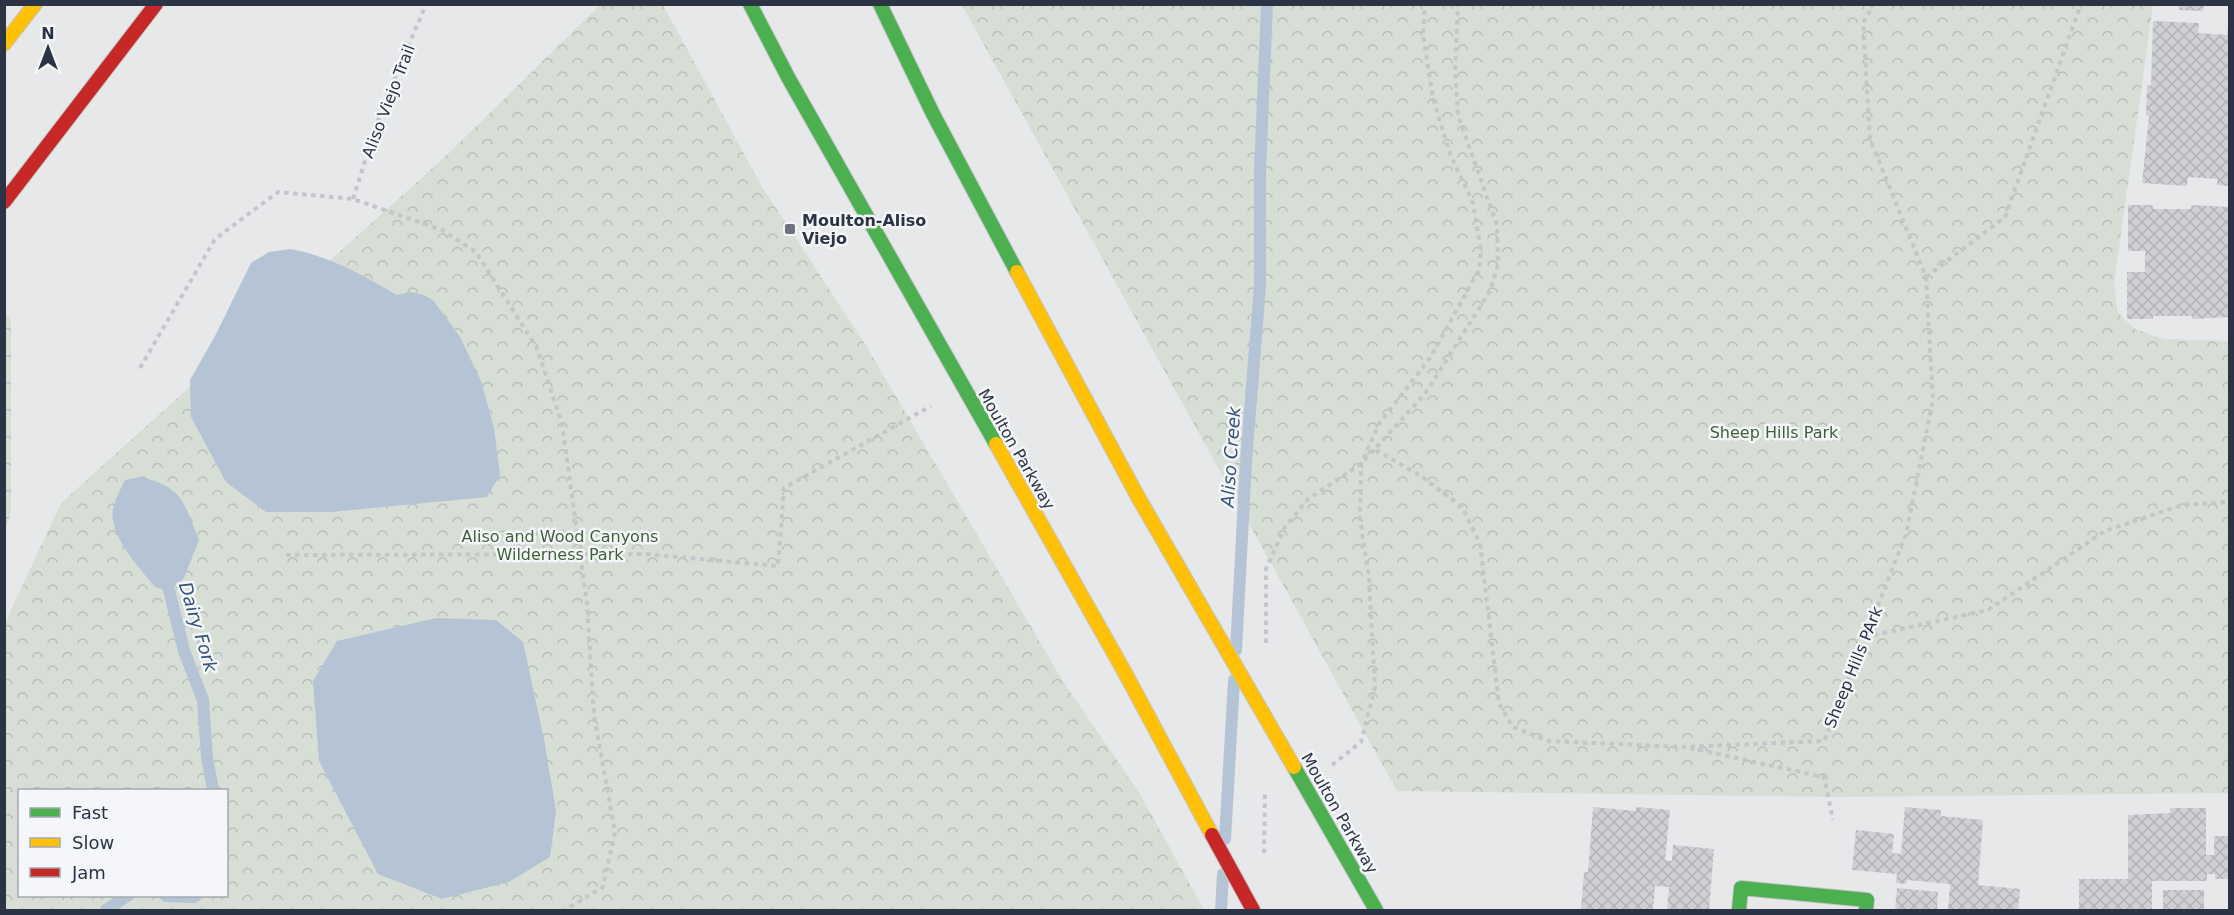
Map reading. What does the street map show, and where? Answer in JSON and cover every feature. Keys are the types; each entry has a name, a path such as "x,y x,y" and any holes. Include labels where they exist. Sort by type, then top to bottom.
{"main road":[{"path":"4,44 35,4"},
{"path":"4,202 156,4"},
{"name":"Moulton Parkway","path":"750,4 789,79 1124,671 1254,910"},
{"name":"Moulton Parkway","path":"880,4 933,114 1138,497 1376,910"},
{"path":"1738,910 1741,888 1867,900 1866,910"}],"path":[{"name":"Aliso Viejo Trail","path":"353,199 380,114 426,4"},
{"path":"1306,786 1361,742 1375,687 1369,578 1360,520 1361,464 1379,424 1430,357 1479,270 1481,251 1473,203 1450,154 1433,98 1423,35 1425,4"},
{"path":"1361,464 1425,394 1490,291 1498,265 1497,225 1458,116 1455,71 1458,4"},
{"name":"Sheep Hills PArk","path":"1376,450 1421,476 1462,507 1480,543 1499,704 1513,727 1549,741 1683,747 1824,741 1906,534 1933,399 1926,277 1870,139 1863,23 1874,4"},
{"path":"1926,277 2005,218 2081,4"},
{"path":"140,368 215,239 278,192 353,199 442,230 476,252 537,348 562,424 587,604 594,716 615,832 603,887 565,910"},
{"path":"286,555 645,554 778,566 784,488 963,388"},
{"path":"1865,637 1988,610 2105,531 2182,505 2229,502"},
{"path":"1683,747 1824,777 1833,820"}],"green space":[{"name":"Aliso and Wood Canyons Wilderness Park","path":"601,4 663,5 762,187 867,347 1064,683 1140,794 1204,910 5,910 5,623 61,503 448,154"},
{"name":"Sheep Hills Park","path":"962,5 2153,5 2114,284 2118,313 2135,329 2164,339 2229,341 2229,793 1841,797 1397,791"},
{"path":"5,312 11,320 11,511 5,533"}],"water":[{"path":"290,249 332,261 397,295 410,292 433,300 460,337 481,381 494,428 500,475 487,497 331,512 266,512 226,482 191,417 190,380 215,336 251,263 269,252"},
{"path":"140,477 155,481 174,491 185,506 199,540 184,578 169,590 155,587 130,556 115,529 112,515 118,494 125,480"},
{"path":"436,618 496,620 523,642 544,739 556,811 550,857 509,882 442,899 378,874 319,761 313,681 337,641"}],"building":[{"path":"2180,4 2204,4 2203,11 2179,10"},
{"path":"2153,21 2199,23 2198,33 2227,35 2230,29 2230,186 2217,185 2217,179 2188,177 2187,186 2142,183 2149,116 2146,115 2147,85 2151,86"},
{"path":"2128,205 2153,205 2153,209 2191,209 2191,205 2230,207 2230,317 2192,319 2192,316 2153,316 2153,319 2127,319 2127,272 2145,272 2145,251 2128,251"},
{"path":"1593,807 1636,811 1636,807 1670,810 1665,860 1672,861 1673,845 1714,849 1709,910 1667,910 1669,887 1655,886 1653,910 1581,910 1584,872 1588,872"},
{"path":"1905,807 1941,810 1941,816 1983,820 1978,885 2020,889 2018,910 1948,910 1950,884 1907,880 1906,884 1896,883 1897,874 1852,870 1856,830 1894,834 1892,853 1901,854"},
{"path":"2170,808 2206,808 2206,855 2214,855 2214,836 2230,836 2230,879 2215,879 2215,874 2207,874 2207,881 2152,881 2152,910 2079,910 2079,879 2128,879 2128,815 2170,813"},
{"path":"1897,888 1938,892 1937,910 1895,910"},
{"path":"2163,890 2204,890 2204,910 2163,910"}],"waterway":[{"name":"Aliso Creek","path":"1236,650 1246,462 1260,285 1260,171 1267,4"},
{"name":"Dairy Fork","path":"163,576 169,590 184,651 203,700 207,757 213,789"},
{"name":"Aliso Creek","path":"1225,839 1234,680"},
{"name":"Aliso Creek","path":"1221,910 1223,874"},
{"name":"Dairy Fork","path":"106,910 126,897"}],"traffic: fast":[{"path":"750,4 789,79 996,444"},
{"path":"880,4 933,114 1017,272"},
{"path":"1294,767 1376,910"},
{"path":"1739,910 1741,888 1867,900 1866,910"}],"traffic: slow":[{"path":"4,44 35,4"},
{"path":"1017,272 1138,497"},
{"path":"996,444 1124,671 1212,835"},
{"path":"1138,497 1294,767"}],"traffic: jam":[{"path":"4,202 156,4"},
{"path":"1212,835 1253,910"}],"place":[{"name":"Moulton-Aliso Viejo","path":"790,229"}]}
